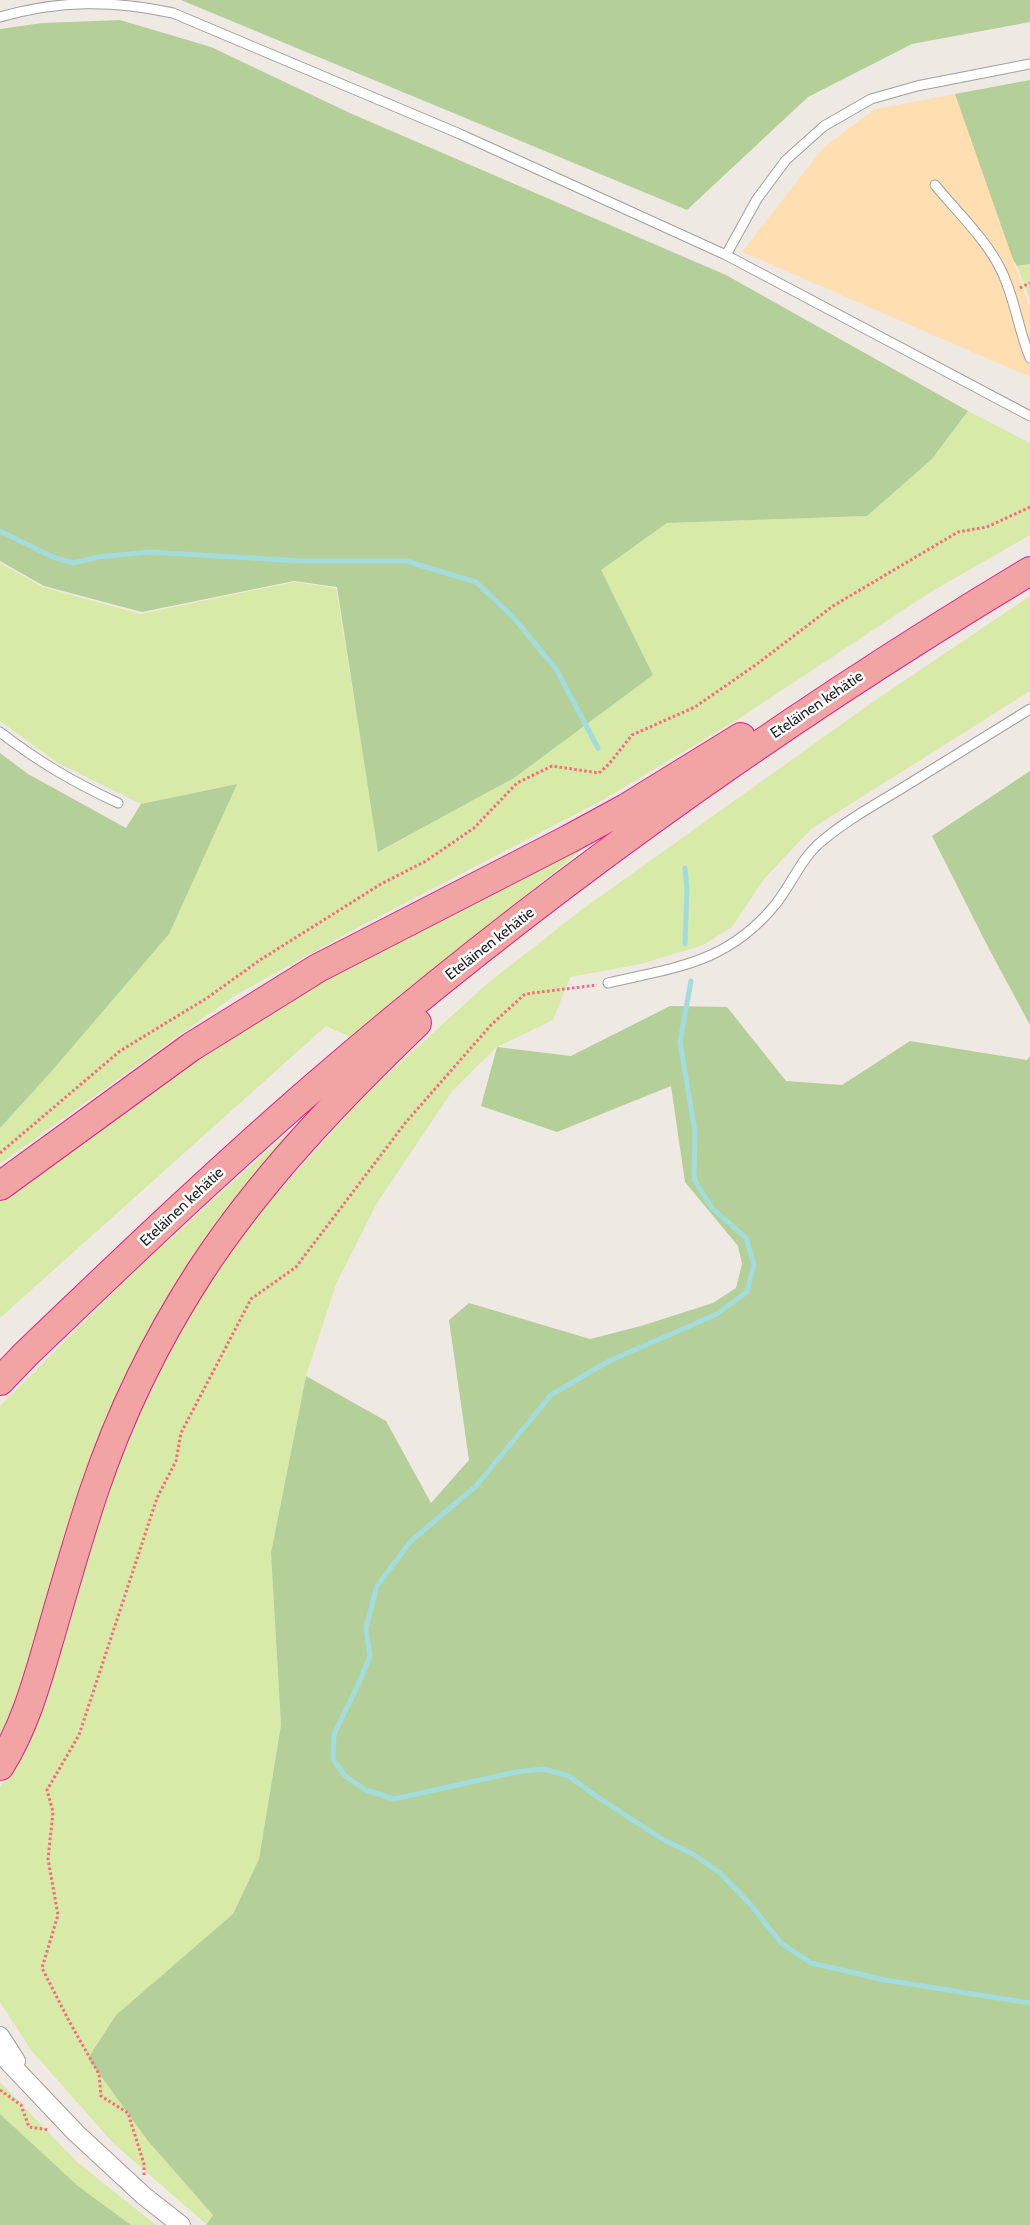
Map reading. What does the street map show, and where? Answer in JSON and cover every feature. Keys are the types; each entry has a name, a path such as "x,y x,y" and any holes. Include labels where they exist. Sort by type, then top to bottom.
{"highway":[{"name":"Eteläinen kehätie","path":"0,1381 162,1224 314,1088 482,949 590,865 768,738 923,635 1030,571"},
{"path":"0,1186 191,1047 318,968 626,808 800,700 923,635"},
{"path":"0,1766 23,1722 37,1685 73,1557 128,1402 161,1338 200,1273 265,1185 317,1125 374,1065 448,994 590,865"}],"street":[{"path":"0,2036 32,2086"},
{"path":"0,2053 76,2133 144,2196 181,2225"}],"lane":[{"path":"0,17 39,5 75,1 118,2 173,13 460,134 726,255 1030,416"},
{"path":"726,255 758,199 786,160 824,126 871,99 917,86 1030,64"},
{"path":"935,186 983,242 1001,269 1011,293 1030,358"},
{"path":"608,983 682,966 725,950 761,921 777,902 806,858 820,843 862,813 1030,710"},
{"path":"0,732 63,776 118,803"}],"path":[{"path":"0,1153 120,1052 207,998 260,960 381,884 426,861 474,828 517,783 552,766 599,773 609,764 632,735 694,707 757,664 833,606 958,532 987,527 1030,507"},
{"path":"144,2196 144,2164 128,2113 101,2096 100,2074 69,2021 42,1968 58,1915 48,1859 53,1812 47,1790 79,1735 158,1498 176,1460 181,1433 251,1299 296,1267 406,1122 491,1025 524,994 608,983"},
{"path":"0,2090 21,2105 29,2127 76,2133"}],"green space":[{"path":"181,0 1030,0 1030,22 912,44 808,97 687,210"},
{"path":"120,20 211,47 352,114 726,275 968,411 932,459 867,516 667,523 601,570 653,675 514,778 378,852 337,587 294,581 142,612 44,586 0,561 0,29 42,23"},
{"path":"1030,80 1030,264 1017,266 969,187 955,94"},
{"path":"1030,264 1030,300 1017,266"},
{"path":"968,411 1030,443 1030,535 929,593 737,720 601,801 357,928 234,996 0,1164 0,1128 50,1073 236,784 141,804 58,763 0,721 0,563 43,587 140,614 294,582 336,588 379,852 514,778 653,675 600,570 667,523 867,516 932,459"},
{"path":"1030,596 1030,691 811,829 764,879 732,927 703,945 641,964 570,977 553,1020 497,1047 453,1090 377,1203 336,1284 306,1376 271,1553 281,1725 259,1859 233,1914 116,2015 88,2057 148,2141 213,2215 206,2224 113,2143 31,2050 0,2002 0,1787 43,1709 104,1500 166,1351 195,1305 260,1212 369,1091 488,983 580,911 682,838 877,699"},
{"path":"0,753 28,774 126,828 141,804 237,784 169,934 50,1073 0,1128"},
{"path":"1030,771 1030,1025 932,836"},
{"path":"580,843 582,850 350,1037 326,1026 0,1318 0,1201 236,1029 336,971"},
{"path":"670,1006 727,1007 786,1081 842,1085 910,1041 1027,1060 1030,1056 1030,2225 206,2225 213,2215 148,2141 88,2058 116,2015 233,1914 259,1859 281,1725 271,1553 306,1376 386,1421 431,1503 469,1460 449,1320 469,1303 590,1339 641,1326 713,1303 736,1288 742,1264 738,1246 685,1182 671,1086 557,1132 481,1106 497,1047 571,1056"},
{"path":"293,1128 295,1135 177,1293 24,1691 0,1744 0,1406 138,1268"},
{"path":"0,2082 77,2162 156,2225 131,2225 78,2186 0,2114"},
{"path":"0,2114 78,2186 131,2225 0,2225"}],"sand":[{"path":"955,94 1030,308 1030,377 742,252 823,148 875,109"}],"waterway":[{"path":"0,531 53,557 74,563 98,557 149,552 302,561 406,561 476,582 513,617 556,669 598,748"},
{"path":"685,868 687,889 685,944"},
{"path":"691,981 680,1042 695,1132 694,1179 712,1208 746,1238 754,1264 747,1292 715,1315 609,1361 551,1395 476,1486 411,1541 377,1586 366,1628 370,1656 334,1734 333,1759 345,1776 366,1790 394,1799 516,1772 543,1769 569,1776 662,1839 693,1854 720,1873 751,1905 781,1943 811,1963 885,1980 1030,2003"}]}
